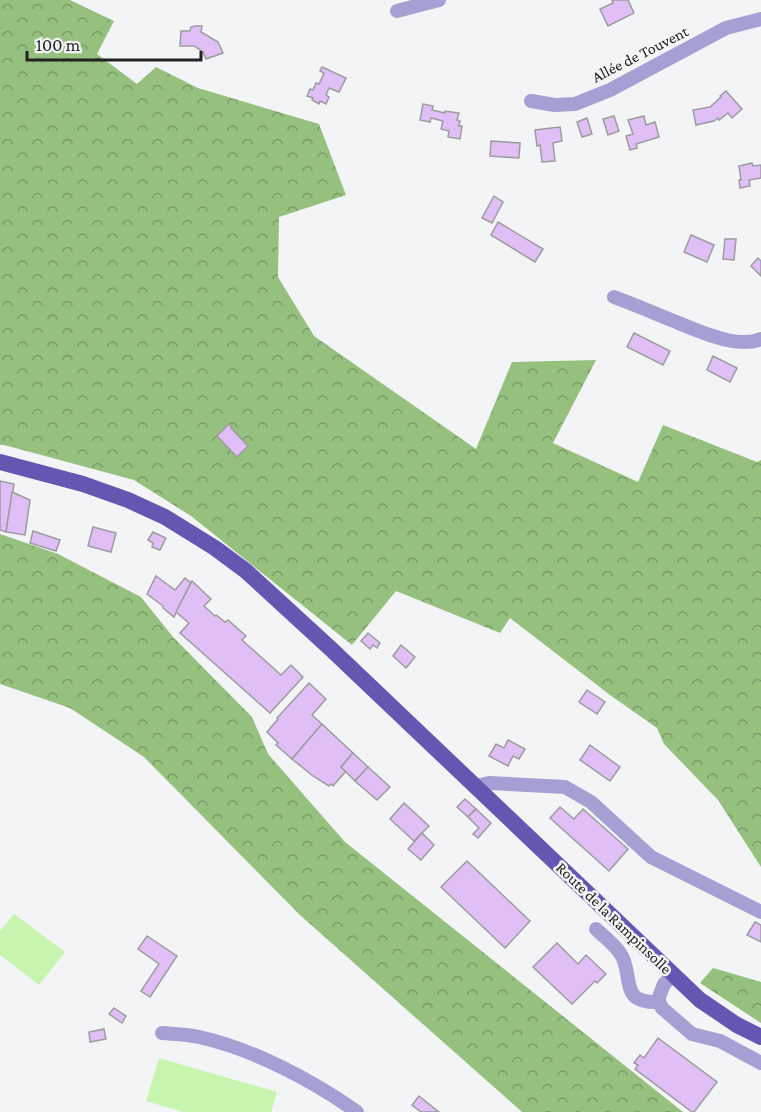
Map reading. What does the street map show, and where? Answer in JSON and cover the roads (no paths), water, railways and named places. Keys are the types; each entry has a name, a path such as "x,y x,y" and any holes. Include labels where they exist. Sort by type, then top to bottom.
{"main road":[{"name":"Route de la Rampinsolle","path":"0,462 82,484 128,500 165,517 215,548 246,571 282,602 700,1000 737,1025 761,1037"}],"street":[{"path":"397,10 439,0"},
{"name":"Allée de Touvent","path":"531,101 555,105 575,104 610,90 726,28 761,18"},
{"path":"614,297 714,337 740,342 761,339"},
{"path":"476,786 489,783 565,787 591,802 651,856 761,912"},
{"path":"596,929 615,947 624,960 628,984 636,997 643,1001 659,1002"},
{"path":"674,975 664,984 659,997 662,1008 692,1034 720,1041 761,1063"},
{"path":"162,1033 198,1037 253,1053 332,1094 357,1112"}]}
